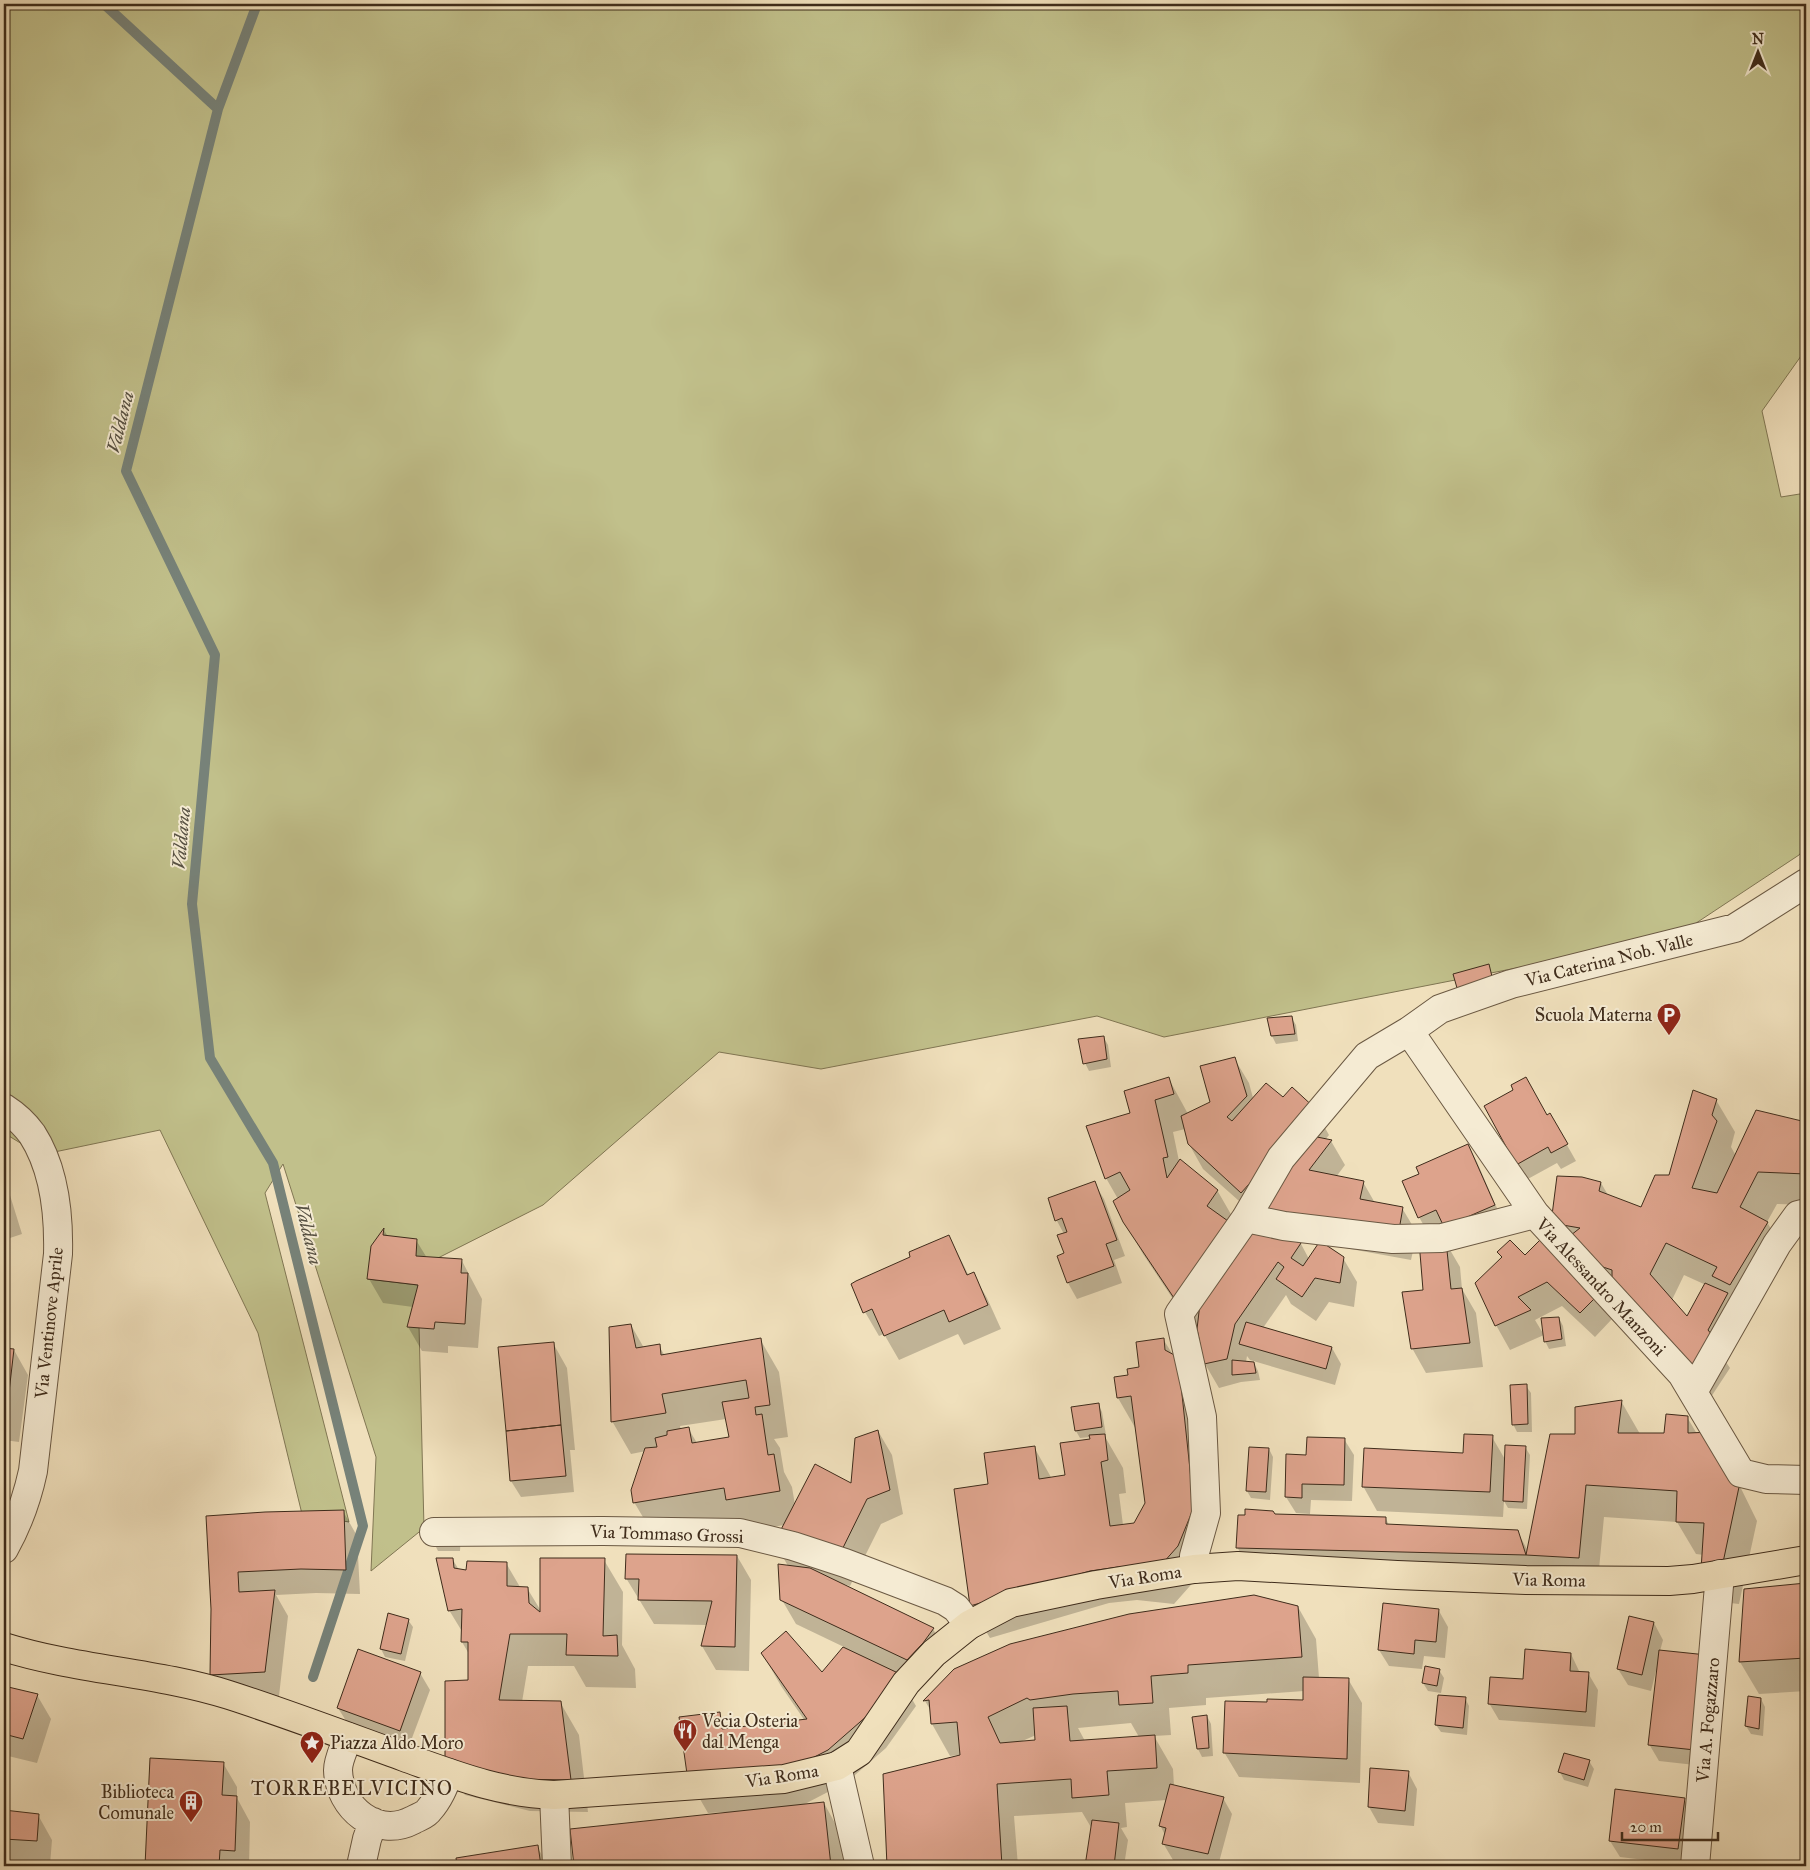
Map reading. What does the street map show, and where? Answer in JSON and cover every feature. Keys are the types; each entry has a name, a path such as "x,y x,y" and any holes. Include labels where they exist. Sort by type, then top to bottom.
{"main road":[{"name":"Via Roma","path":"348,1737 449,1773 498,1788 527,1794 554,1795 784,1779 837,1766 859,1752 906,1683 934,1653 969,1626 1011,1603 1096,1585 1194,1569 1238,1566 1397,1575 1545,1580 1669,1581 1806,1560"},
{"path":"4,1647 80,1665 149,1676 228,1695 348,1737"}],"street":[{"name":"Via Caterina Nob. Valle","path":"1194,1569 1194,1556 1206,1513 1202,1417 1179,1314 1246,1218 1281,1158 1367,1056 1409,1031 1440,1009 1511,984 1735,928 1806,883"},
{"path":"1409,1031 1536,1214"},
{"name":"Via Ventinove Aprile","path":"4,1108 18,1118 32,1134 40,1149 52,1188 59,1230 58,1254 33,1471 28,1496 20,1518 4,1549"},
{"path":"1687,1383 1777,1244 1798,1215 1806,1213"},
{"name":"Via Alessandro Manzoni","path":"1246,1218 1284,1226 1393,1239 1442,1238 1536,1214 1687,1383 1741,1473 1766,1479 1806,1480"},
{"name":"Via Tommaso Grossi","path":"434,1532 603,1531 740,1533 793,1546 845,1563 945,1601 956,1608 969,1626"},
{"name":"Via A. Fogazzaro","path":"1696,1866 1720,1574"},
{"path":"348,1737 338,1770 342,1793 357,1813 373,1822 384,1825 405,1824 428,1812 440,1794 449,1773"},
{"path":"837,1766 860,1866"},
{"path":"554,1795 557,1866"},
{"path":"361,1866 373,1822"}],"shaded area":[{"path":"4,4 1806,4 1806,349 1762,411 1781,497 1806,493 1806,847 1799,855 1675,937 1164,1037 1097,1016 821,1069 719,1052 543,1205 434,1260 368,1279 418,1285 424,1528 371,1571 376,1457 283,1164 265,1193 349,1522 302,1514 258,1333 160,1130 40,1155 4,1133"}],"building":[{"path":"1489,964 1494,985 1459,995 1453,974"},
{"path":"1292,1016 1295,1034 1271,1036 1267,1018"},
{"path":"1104,1036 1107,1059 1083,1064 1078,1039"},
{"path":"1235,1057 1247,1096 1227,1117 1232,1121 1266,1083 1283,1097 1292,1087 1316,1109 1241,1193 1188,1144 1181,1116 1210,1102 1200,1066"},
{"path":"1169,1077 1174,1094 1155,1100 1168,1157 1163,1158 1167,1178 1180,1159 1218,1190 1207,1206 1235,1226 1178,1304 1123,1222 1113,1201 1130,1190 1120,1172 1105,1179 1086,1126 1130,1113 1124,1091"},
{"path":"1526,1077 1547,1115 1550,1113 1568,1144 1551,1153 1548,1147 1516,1165 1484,1106 1513,1090 1511,1085"},
{"path":"1693,1090 1717,1099 1712,1115 1717,1121 1692,1188 1717,1193 1756,1110 1806,1122 1806,1174 1758,1172 1740,1207 1768,1222 1730,1285 1712,1276 1717,1267 1666,1243 1650,1274 1687,1316 1705,1283 1728,1293 1708,1330 1712,1335 1690,1369 1612,1279 1612,1270 1585,1261 1566,1239 1580,1228 1551,1223 1557,1176 1582,1177 1601,1182 1599,1191 1641,1207 1655,1175 1669,1175"},
{"path":"1312,1136 1332,1140 1309,1170 1364,1181 1360,1199 1403,1207 1398,1236 1259,1211"},
{"path":"1468,1144 1495,1205 1444,1227 1436,1210 1418,1218 1402,1181 1419,1174 1416,1167"},
{"path":"1095,1181 1117,1240 1106,1244 1114,1266 1067,1283 1057,1256 1064,1253 1057,1235 1067,1232 1062,1218 1055,1221 1048,1198"},
{"path":"4,1192 9,1209 4,1211"},
{"path":"1248,1226 1301,1243 1291,1258 1303,1266 1320,1241 1344,1257 1340,1283 1315,1278 1302,1297 1276,1279 1284,1267 1278,1262 1235,1324 1227,1359 1204,1364 1197,1329 1201,1295"},
{"path":"384,1228 383,1235 417,1239 416,1256 462,1259 461,1273 468,1273 465,1324 435,1322 434,1329 407,1327 418,1285 367,1279 371,1246"},
{"path":"949,1235 967,1275 974,1272 988,1305 949,1322 944,1310 884,1336 872,1309 863,1313 851,1284 910,1257 909,1252"},
{"path":"1542,1238 1599,1294 1580,1313 1547,1282 1518,1297 1531,1310 1495,1326 1475,1283 1502,1257 1497,1252 1510,1240 1525,1255"},
{"path":"1419,1241 1446,1241 1451,1289 1462,1288 1470,1343 1411,1349 1402,1292 1423,1290"},
{"path":"1559,1317 1562,1339 1544,1342 1541,1318"},
{"path":"1246,1322 1332,1347 1326,1369 1239,1344"},
{"path":"631,1324 636,1348 660,1344 661,1355 761,1338 770,1405 755,1407 756,1415 762,1414 768,1455 774,1454 780,1491 726,1500 724,1488 633,1503 631,1490 645,1448 657,1447 655,1438 667,1435 667,1431 689,1427 692,1443 729,1437 722,1402 749,1398 746,1380 662,1394 666,1413 611,1422 609,1327"},
{"path":"1164,1338 1165,1350 1178,1357 1194,1507 1178,1546 1155,1572 1118,1567 1090,1571 970,1606 954,1489 988,1484 984,1453 1035,1446 1039,1479 1065,1475 1060,1443 1090,1439 1089,1435 1105,1434 1108,1460 1101,1462 1110,1526 1134,1523 1145,1503 1131,1396 1117,1398 1114,1377 1128,1375 1127,1369 1139,1367 1136,1342"},
{"path":"554,1342 561,1425 506,1431 498,1347"},
{"path":"4,1348 14,1349 6,1418 4,1418"},
{"path":"1232,1360 1254,1362 1256,1373 1232,1375"},
{"path":"1527,1384 1528,1424 1512,1425 1510,1385"},
{"path":"1622,1400 1618,1433 1664,1433 1666,1414 1688,1416 1688,1433 1712,1432 1739,1487 1721,1572 1701,1570 1704,1523 1676,1522 1677,1491 1586,1485 1579,1558 1526,1555 1550,1434 1575,1434 1575,1407"},
{"path":"1099,1403 1102,1427 1075,1431 1071,1407"},
{"path":"561,1425 566,1476 510,1481 506,1431"},
{"path":"878,1430 890,1490 867,1499 836,1562 774,1543 815,1464 851,1483 855,1438"},
{"path":"1464,1434 1493,1435 1490,1492 1362,1487 1364,1448 1463,1453"},
{"path":"1307,1437 1345,1438 1344,1485 1302,1484 1302,1498 1285,1497 1286,1454 1306,1455"},
{"path":"1505,1445 1526,1446 1523,1502 1503,1501"},
{"path":"1249,1447 1269,1448 1266,1492 1246,1491"},
{"path":"1245,1509 1273,1511 1275,1514 1386,1517 1386,1524 1518,1530 1526,1555 1236,1548 1238,1515 1245,1515"},
{"path":"344,1510 346,1570 301,1569 238,1572 239,1592 275,1590 265,1672 210,1675 211,1609 206,1516"},
{"path":"626,1554 737,1555 735,1647 701,1646 712,1601 638,1600 639,1579 625,1579"},
{"path":"436,1558 453,1558 454,1568 466,1570 467,1561 507,1562 507,1586 528,1587 529,1603 540,1612 540,1558 605,1558 603,1636 617,1635 618,1656 566,1655 567,1634 510,1634 499,1700 561,1701 571,1780 511,1779 445,1763 445,1681 468,1680 468,1642 461,1642 462,1609 448,1611"},
{"path":"778,1564 810,1568 934,1628 907,1660 780,1600"},
{"path":"1806,1583 1806,1658 1739,1662 1744,1589"},
{"path":"1254,1595 1298,1606 1302,1657 1188,1665 1188,1673 1151,1676 1153,1703 1119,1705 1118,1691 1073,1694 1030,1700 1027,1698 988,1717 1000,1743 1035,1740 1033,1708 1067,1706 1070,1741 1155,1735 1157,1768 1107,1771 1109,1795 1072,1798 1071,1779 997,1784 1002,1866 887,1866 883,1774 960,1755 957,1722 931,1724 929,1700 923,1701 954,1669 1010,1644 1129,1614"},
{"path":"1383,1603 1439,1609 1436,1642 1415,1640 1414,1654 1378,1650"},
{"path":"388,1613 409,1619 401,1654 380,1649"},
{"path":"1629,1616 1654,1622 1642,1675 1617,1669"},
{"path":"786,1631 822,1672 843,1647 898,1673 868,1715 828,1750 787,1771 688,1781 679,1717 720,1712 722,1729 807,1719 761,1653"},
{"path":"358,1649 421,1672 400,1731 337,1708"},
{"path":"1525,1649 1571,1653 1570,1671 1589,1672 1586,1712 1488,1704 1490,1677 1523,1679"},
{"path":"1659,1650 1707,1655 1695,1750 1648,1745"},
{"path":"1425,1666 1440,1669 1437,1686 1422,1683"},
{"path":"1303,1677 1349,1678 1347,1759 1223,1753 1225,1701 1267,1702 1267,1699 1303,1700"},
{"path":"4,1686 38,1694 23,1739 4,1734"},
{"path":"1438,1695 1466,1697 1463,1728 1435,1725"},
{"path":"1748,1696 1761,1698 1759,1729 1745,1726"},
{"path":"1207,1715 1209,1748 1197,1749 1192,1717"},
{"path":"1564,1753 1590,1760 1584,1780 1558,1772"},
{"name":"Biblioteca Comunale","path":"150,1758 224,1762 222,1795 237,1796 235,1851 220,1850 219,1866 145,1866"},
{"path":"1370,1768 1409,1771 1405,1811 1368,1807"},
{"path":"1170,1784 1224,1797 1208,1854 1162,1844 1166,1828 1159,1826"},
{"path":"1615,1789 1685,1798 1678,1849 1609,1841"},
{"path":"824,1802 831,1866 574,1866 570,1829"},
{"path":"4,1810 39,1814 37,1841 4,1839"},
{"path":"1092,1820 1119,1823 1114,1866 1085,1866"},
{"path":"538,1845 541,1866 457,1866 456,1858"}],"waterway":[{"path":"104,4 218,109"},
{"name":"Valdana","path":"257,4 218,109 126,471 215,655 192,904 210,1058 273,1163 363,1526 313,1677"}],"place":[{"name":"Scuola Materna","path":"1669,1036"},
{"name":"Vecia Osteria dal Menga","path":"685,1752"},
{"name":"Piazza Aldo Moro","path":"312,1764"},
{"name":"Biblioteca Comunale","path":"191,1823"}],"district":[{"name":"TORREBELVICINO","path":"352,1788"}]}
